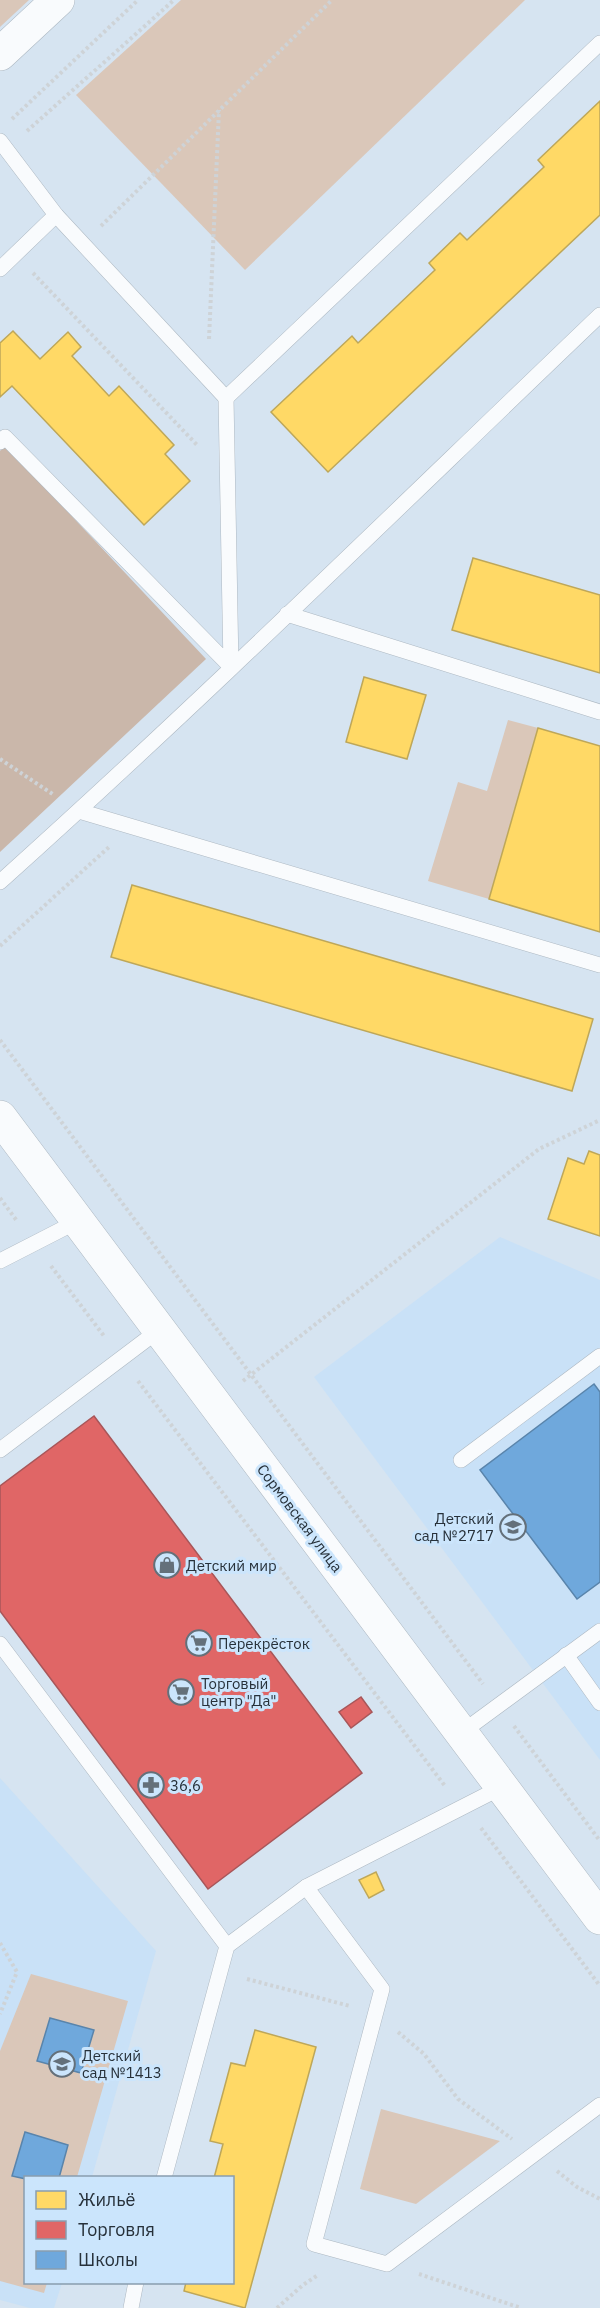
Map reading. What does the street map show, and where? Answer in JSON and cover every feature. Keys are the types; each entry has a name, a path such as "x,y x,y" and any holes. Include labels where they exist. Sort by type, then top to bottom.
{"street":[{"path":"0,54 58,0"},
{"name":"Сормовская улица","path":"0,1117 600,1918"}],"lane":[{"path":"226,398 600,43"},
{"path":"3,145 56,215 226,398 231,667"},
{"path":"0,269 56,215"},
{"path":"0,882 79,811 600,315"},
{"path":"0,442 5,437 231,667"},
{"path":"287,614 600,712"},
{"path":"79,811 600,965"},
{"path":"0,1261 78,1221"},
{"path":"0,1450 159,1330"},
{"path":"461,1460 600,1356"},
{"path":"461,1733 600,1630"},
{"path":"0,1644 227,1946"},
{"path":"566,1656 600,1703"},
{"path":"166,2176 227,1946 306,1887 502,1787"},
{"path":"306,1887 382,1989 314,2244 387,2264 600,2105"},
{"path":"130,2308 136,2284"}],"path":[{"path":"9,122 138,0"},
{"path":"3,145 174,0"},
{"path":"83,243 332,0"},
{"path":"208,378 219,109"},
{"path":"26,266 198,446"},
{"path":"0,759 79,811"},
{"path":"0,945 113,844"},
{"path":"0,1040 600,1841"},
{"path":"237,1386 539,1149 600,1120"},
{"path":"0,1198 461,1808 476,1822 600,1986"},
{"path":"0,1943 17,1972 0,2014"},
{"path":"220,1971 376,2013 424,2054 458,2099 577,2187 600,2199"},
{"path":"277,2308 303,2285 350,2254"},
{"path":"387,2264 521,2308"}],"shaded area":[{"path":"0,0 29,0 0,27"},
{"path":"181,0 525,0 245,270 76,95"},
{"path":"5,445 206,659 0,852 0,451"},
{"path":"508,720 538,728 489,899 428,881 458,782 487,791"},
{"name":"Детский сад №2717","path":"500,1237 600,1280 600,1760 314,1377"},
{"name":"Детский сад №1413","path":"0,1778 156,1951 92,2176 24,2176 24,2284 62,2284 54,2308 30,2308 0,2300"},
{"path":"31,1974 128,2001 77,2176 24,2176 24,2284 47,2284 44,2293 0,2281 0,2051"},
{"path":"381,2109 500,2141 416,2204 360,2189"}],"building: Жильё":[{"path":"600,101 600,215 328,472 271,412 352,336 358,343 435,270 429,263 460,233 467,240 544,167 538,160"},
{"path":"13,331 40,359 68,332 81,347 72,356 109,396 119,386 174,445 165,454 190,481 144,525 12,386 0,397 0,343"},
{"path":"473,558 600,595 600,673 452,630"},
{"path":"364,677 426,695 407,759 346,742"},
{"path":"538,728 600,746 600,932 489,899"},
{"path":"132,885 593,1019 572,1091 111,957"},
{"path":"589,1151 600,1155 600,1236 548,1219 568,1158 584,1164"},
{"path":"376,1872 384,1890 369,1898 359,1880"},
{"path":"255,2030 316,2047 245,2308 184,2291 186,2284 234,2284 234,2176 215,2176 223,2144 210,2141 231,2063 245,2066"}],"building: Торговля":[{"name":"Торговый центр \"Да\"","path":"94,1416 362,1773 208,1889 0,1611 0,1486"},
{"path":"361,1697 372,1712 351,1728 339,1712"}],"building: Школы":[{"path":"594,1384 600,1392 600,1582 577,1599 480,1470"},
{"path":"50,2018 94,2030 81,2073 37,2061"},
{"path":"25,2132 68,2145 60,2176 24,2176 24,2179 12,2176"}],"place":[{"name":"Детский сад №2717","path":"513,1527"},
{"name":"Детский мир","path":"167,1565"},
{"name":"Перекрёсток","path":"199,1643"},
{"name":"Торговый центр \"Да\"","path":"181,1692"},
{"name":"36,6","path":"151,1785"},
{"name":"Детский сад №1413","path":"62,2064"}]}
